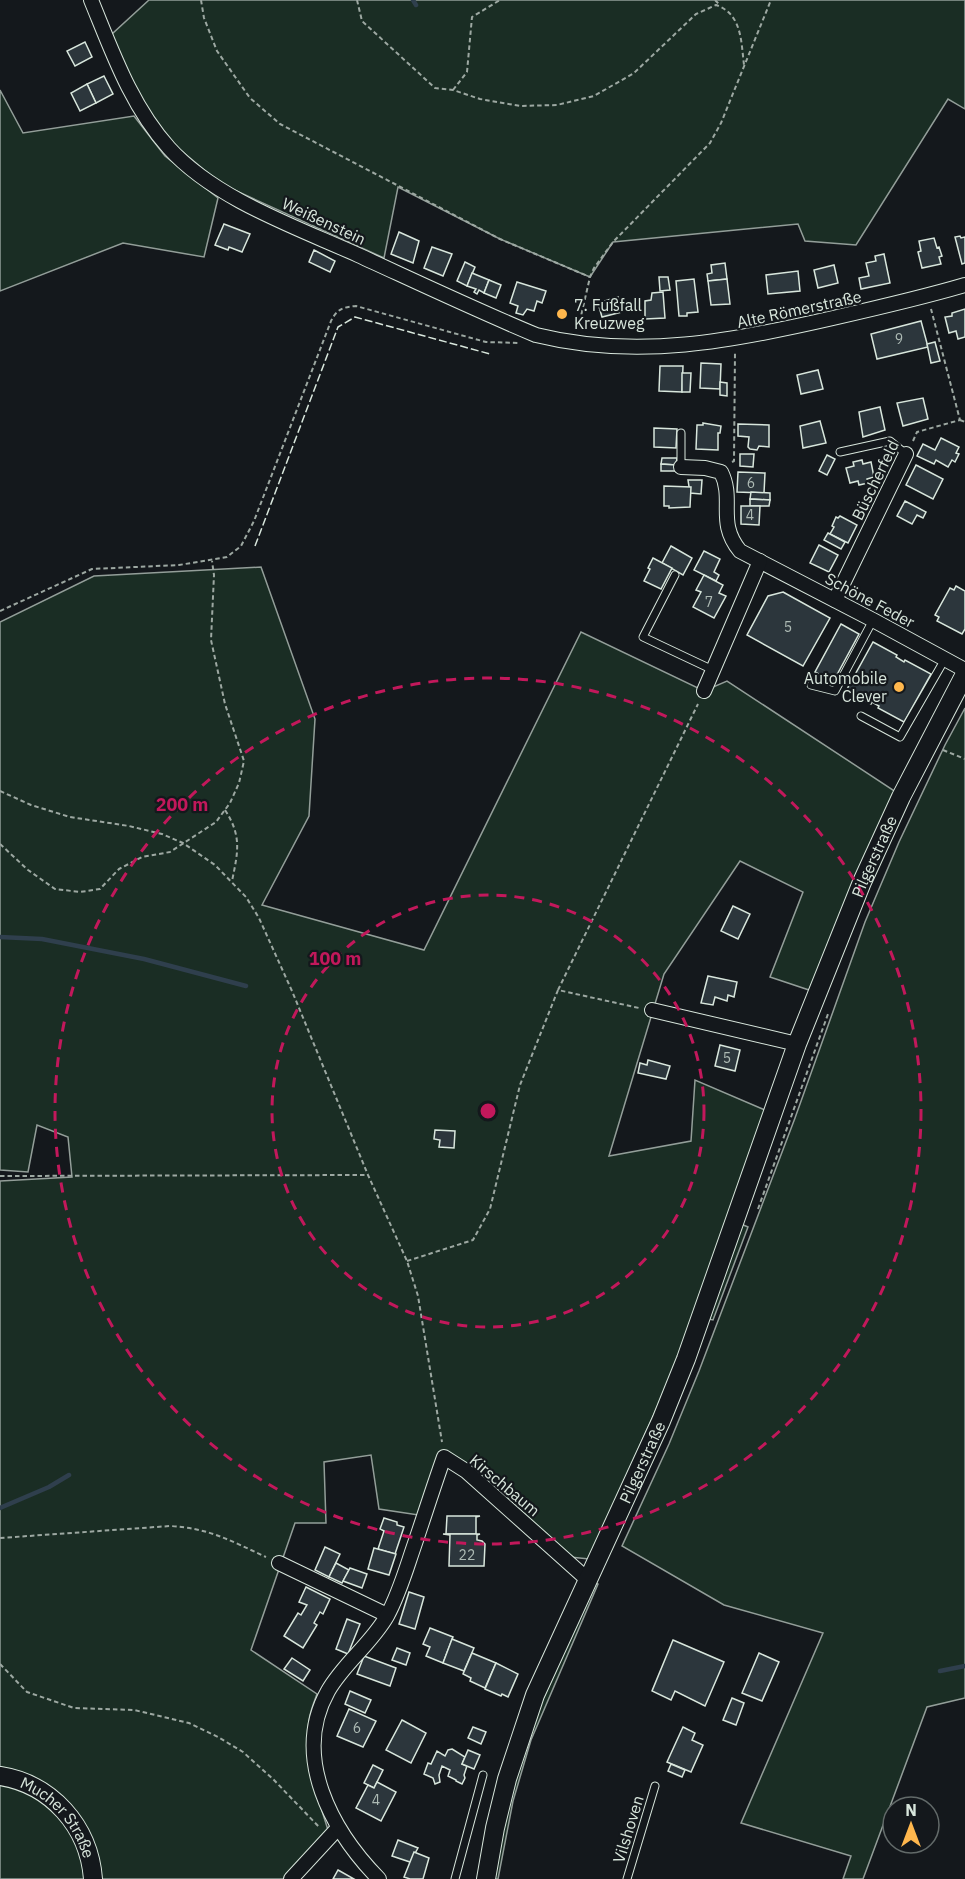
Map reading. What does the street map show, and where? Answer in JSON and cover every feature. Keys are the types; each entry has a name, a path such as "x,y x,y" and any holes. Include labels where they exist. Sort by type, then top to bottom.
{"main road":[{"name":"Pilgerstraße","path":"486,1879 495,1828 522,1731 535,1695 661,1420 686,1359 797,1044 862,882 901,797 965,672"},
{"name":"Mucher Straße","path":"0,1776 15,1778 32,1785 60,1804 77,1827 83,1840 89,1855 93,1879"}],"street":[{"name":"Weißenstein","path":"91,0 120,71 154,130 171,150 196,172 226,192 281,220 536,335 575,344 637,347"},
{"name":"Alte Römerstraße","path":"637,347 735,340 928,296 965,285"},
{"name":"Büscherfeld","path":"835,600 906,454"},
{"path":"681,467 705,468 721,472"},
{"name":"Schöne Feder","path":"721,472 726,483 726,517 731,541 740,551 873,620 965,672"},
{"path":"704,692 760,561"},
{"path":"652,1010 797,1044"},
{"name":"Kirschbaum","path":"379,1879 333,1832 319,1781 313,1741 315,1724 329,1690 341,1672 371,1639 387,1615 401,1586 444,1457 465,1471 588,1580"},
{"path":"279,1563 387,1615"},
{"path":"291,1879 333,1832"}],"lane":[{"path":"681,433 681,467"},
{"path":"840,453 890,441 906,454"},
{"path":"675,575 643,637 713,670"},
{"path":"810,686 835,692 873,620"},
{"path":"861,716 900,737 945,659"},
{"path":"455,1879 483,1775"},
{"name":"Vilshoven","path":"627,1879 655,1786"}],"path":[{"path":"201,0 204,18 217,51 250,98 280,124 500,239 590,278"},
{"path":"357,0 362,21 435,88 453,90 480,99 519,106 557,105 594,96 634,73 696,14 716,5 730,12 740,30 744,65"},
{"path":"453,90 468,72 472,17 500,0"},
{"path":"715,0 722,8"},
{"path":"575,344 590,278 613,242 710,143 721,123 771,0"},
{"path":"928,296 960,420 965,422"},
{"path":"0,611 92,569 212,561 227,557 241,546 336,312 343,307 356,306 486,342 519,344 528,342 536,335"},
{"path":"721,472 734,461 735,366"},
{"name":"Büscherfeld","path":"906,454 917,432 960,420"},
{"path":"0,844 28,870 55,889 80,892 100,889 119,869 142,857 170,852 216,822 225,810 239,783 244,761 225,704 211,640 214,575 212,561"},
{"path":"407,1260 473,1240 490,1209 520,1085 558,990 704,692"},
{"path":"941,749 965,759"},
{"path":"0,790 31,805 70,817 129,826 162,834 183,843 214,865 246,897 259,918 296,1001 368,1175 407,1260 418,1296 444,1457"},
{"path":"225,810 235,832 238,851 232,881"},
{"path":"558,990 652,1010"},
{"path":"0,1176 368,1175"},
{"path":"0,1538 170,1526 191,1527 211,1532 279,1563"},
{"path":"0,1664 27,1692 74,1708 134,1710 189,1723 218,1737 243,1752 308,1813 333,1832"}],"green space":[{"path":"149,0 965,0 965,109 948,99 856,245 805,241 798,224 613,242 590,277 500,239 398,187 384,258 221,184 171,142 146,107 124,65 112,34"},
{"path":"0,90 23,133 134,116 165,156 218,198 204,257 123,243 0,291"},
{"path":"261,567 315,719 309,816 262,905 424,950 581,632 704,691 727,681 896,792 809,990 770,977 803,892 740,861 664,974 609,1156 691,1141 695,1080 765,1110 704,1293 659,1403 589,1559 570,1557 445,1457 425,1516 379,1509 371,1455 324,1462 326,1523 295,1523 251,1650 317,1694 312,1707 308,1734 309,1762 328,1830 283,1879 0,1879 0,1181 72,1177 68,1137 37,1125 28,1172 0,1170 0,622 94,576"},
{"path":"965,708 965,1698 927,1707 894,1795 881,1795 881,1831 863,1879 843,1879 851,1856 741,1823 823,1633 724,1605 622,1546 669,1444 699,1371 795,1118 865,922 899,842"},
{"path":"741,1224 748,1227 713,1320 708,1319"},
{"path":"594,1582 598,1584 531,1740 513,1801 498,1879 494,1879 509,1799 536,1715"}],"building":[{"path":"85,42 92,57 75,66 67,51"},
{"path":"104,76 113,94 96,103 87,84"},
{"path":"87,84 96,103 80,111 71,93"},
{"path":"224,224 250,234 242,252 215,245"},
{"path":"399,232 419,241 413,263 391,254"},
{"path":"955,237 965,237 965,263 962,264"},
{"path":"934,238 942,256 939,257 941,264 922,268 918,252 921,251 919,241"},
{"path":"432,247 452,254 443,276 424,268"},
{"path":"314,250 335,261 330,272 309,262"},
{"path":"884,254 890,283 861,289 859,278 869,276 866,263 876,261 875,256"},
{"path":"465,262 475,267 467,286 457,281"},
{"path":"725,263 727,279 708,281 707,274 712,273 711,265"},
{"path":"834,265 838,283 818,288 814,270"},
{"path":"798,271 800,291 768,294 766,275"},
{"path":"472,273 489,280 484,293 479,290 477,294 474,292 476,289 467,286"},
{"path":"659,277 668,277 670,290 660,291"},
{"path":"694,279 698,312 679,316 676,281"},
{"path":"727,279 730,304 711,305 708,281"},
{"path":"489,280 501,285 496,298 484,293"},
{"path":"517,282 546,291 542,303 537,301 534,311 527,309 523,315 516,313 518,306 510,303"},
{"path":"663,292 665,318 645,319 645,301 651,300 652,293"},
{"path":"618,297 622,312 602,317 598,303"},
{"path":"965,309 965,337 958,339 956,331 949,333 945,317"},
{"path":"921,321 928,347 877,359 871,334"},
{"path":"935,342 940,361 931,363 927,344"},
{"path":"701,363 721,364 720,389 700,388"},
{"path":"660,366 683,366 682,392 659,391"},
{"path":"818,370 823,389 801,394 797,375"},
{"path":"682,373 691,373 690,392 682,392"},
{"path":"720,382 727,383 727,396 720,395"},
{"path":"923,398 928,419 903,426 897,403"},
{"path":"880,407 885,430 863,437 859,412"},
{"path":"820,421 826,443 803,448 800,426"},
{"path":"703,423 721,426 720,433 718,433 718,450 696,449 697,425 703,425"},
{"path":"738,424 769,425 769,447 759,446 757,450 750,449 748,447 749,437 738,436"},
{"path":"654,428 677,429 676,448 654,447"},
{"path":"941,438 959,447 956,453 959,454 955,462 952,460 948,467 936,460 934,464 917,456 923,444 935,450"},
{"path":"740,454 754,454 753,467 740,466"},
{"path":"827,455 835,459 827,475 819,471"},
{"path":"662,458 677,458 676,465 661,464"},
{"path":"862,460 863,464 871,462 874,477 867,479 868,483 859,485 858,481 850,483 846,468 854,466 853,462"},
{"path":"661,464 676,465 676,471 661,471"},
{"path":"916,465 943,479 933,499 906,485"},
{"path":"738,472 765,473 764,493 737,492"},
{"path":"688,480 702,480 701,494 690,493"},
{"path":"664,486 691,487 690,507 669,508 669,506 664,506"},
{"path":"751,492 770,493 770,500 750,499"},
{"path":"750,499 770,500 769,506 750,506"},
{"path":"905,501 926,512 923,518 917,515 912,524 897,516"},
{"path":"741,506 760,506 759,525 741,524"},
{"path":"840,516 857,525 848,543 830,534 836,517"},
{"path":"828,533 845,542 841,549 824,540"},
{"path":"819,545 838,555 829,572 810,563"},
{"path":"671,546 692,558 683,575 662,563"},
{"path":"704,551 720,559 714,572 719,575 716,581 694,570"},
{"path":"653,558 672,568 661,589 644,581"},
{"path":"704,575 723,585 719,593 726,596 714,618 693,607 701,592 696,590"},
{"path":"956,586 965,591 965,629 962,634 937,621 939,617 935,615 950,588 954,590"},
{"path":"783,592 830,618 803,666 747,635 768,596"},
{"path":"841,624 859,634 833,682 815,672"},
{"path":"873,642 897,655 896,657 904,662 905,660 931,674 904,722 878,708 879,706 872,702 871,704 846,691"},
{"path":"733,906 750,914 738,939 721,931"},
{"path":"708,976 737,982 734,997 728,995 727,1001 715,997 713,1005 701,1003"},
{"path":"720,1045 740,1050 735,1071 715,1066"},
{"path":"648,1060 670,1066 666,1079 638,1073 640,1063 647,1065"},
{"path":"435,1130 455,1131 454,1148 439,1147 440,1140 434,1139"},
{"path":"447,1516 480,1516 476,1517 476,1534 446,1534"},
{"path":"384,1518 404,1527 395,1554 378,1549 384,1531 380,1529"},
{"path":"443,1534 480,1534 477,1535 477,1540 485,1544 484,1566 449,1566 450,1535"},
{"path":"325,1547 340,1554 329,1577 315,1570"},
{"path":"374,1548 396,1554 389,1575 368,1569"},
{"path":"336,1563 349,1570 342,1583 329,1577"},
{"path":"350,1568 367,1574 362,1588 343,1581"},
{"path":"306,1587 330,1599 323,1614 320,1612 314,1623 317,1625 303,1648 284,1636 298,1613 301,1615 307,1605 299,1602"},
{"path":"409,1592 424,1597 415,1629 399,1624"},
{"path":"347,1619 360,1624 348,1654 336,1649"},
{"path":"430,1628 453,1637 443,1663 426,1656 430,1647 423,1644"},
{"path":"452,1639 474,1648 464,1671 443,1663"},
{"path":"673,1640 724,1662 705,1706 675,1691 671,1700 652,1691"},
{"path":"397,1648 410,1653 406,1665 392,1660"},
{"path":"472,1653 496,1663 485,1688 470,1681 471,1678 463,1674"},
{"path":"759,1653 779,1662 762,1701 742,1693"},
{"path":"364,1656 396,1668 390,1686 357,1674"},
{"path":"292,1658 310,1670 303,1681 284,1669"},
{"path":"496,1663 518,1674 508,1697 485,1689"},
{"path":"350,1691 371,1700 365,1713 345,1704"},
{"path":"732,1698 744,1703 736,1725 723,1720"},
{"path":"349,1709 376,1721 363,1747 337,1736"},
{"path":"402,1720 426,1733 411,1763 386,1750"},
{"path":"473,1727 486,1732 481,1744 468,1738"},
{"path":"683,1727 695,1733 692,1740 703,1745 691,1772 667,1762"},
{"path":"452,1749 465,1757 462,1764 467,1766 465,1778 462,1784 456,1781 448,1776 450,1770 442,1766 439,1775 440,1782 435,1784 433,1778 424,1774 428,1763 431,1764 437,1751 445,1756 448,1750"},
{"path":"468,1750 480,1755 474,1769 462,1764"},
{"path":"671,1764 685,1770 682,1777 668,1771"},
{"path":"373,1765 383,1770 374,1788 364,1783"},
{"path":"377,1782 396,1792 381,1821 356,1808 368,1785 374,1788"},
{"path":"398,1840 418,1848 410,1862 392,1856"},
{"path":"414,1852 429,1858 423,1879 404,1877"},
{"path":"338,1870 354,1879 333,1879"}],"waterway":[{"path":"413,0 416,5"},
{"path":"0,937 42,939 144,959 246,986"},
{"path":"0,1508 49,1487 69,1475"},
{"path":"940,1671 965,1666"}],"fence":[{"path":"255,546 338,327 355,317 490,354"}],"place":[{"name":"7. Fußfall Kreuzweg","path":"562,314"},
{"name":"Automobile Clever","path":"899,687"}]}
